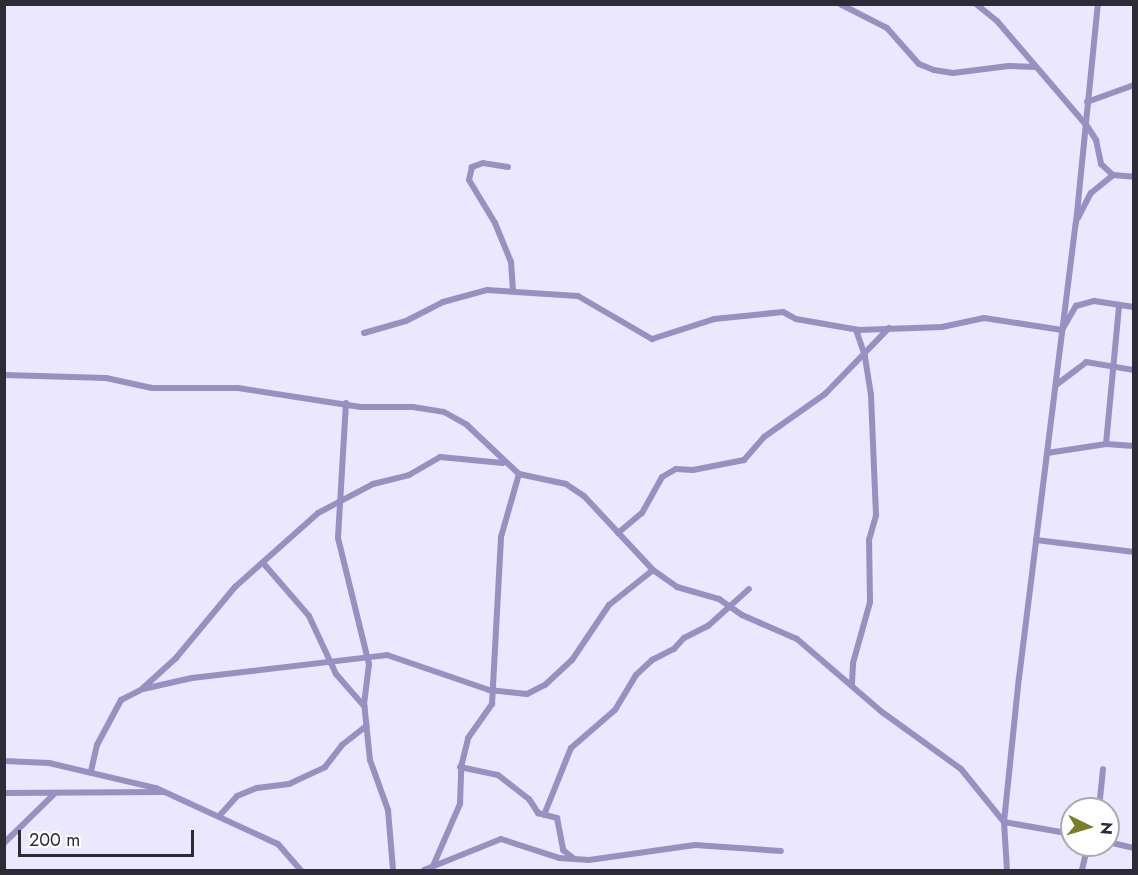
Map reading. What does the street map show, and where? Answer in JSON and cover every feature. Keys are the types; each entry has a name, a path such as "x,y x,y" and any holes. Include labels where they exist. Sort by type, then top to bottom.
{"street":[{"path":"840,4 887,28 919,64 934,70 953,73 1009,66 1036,67"},
{"path":"976,4 997,21 1087,126 1096,140 1101,164 1113,175 1134,177"},
{"path":"1007,870 1004,822 1036,540 1076,223 1098,4"},
{"path":"1087,102 1134,85"},
{"path":"508,167 480,164 472,167 469,180 495,223 515,281 522,290"},
{"path":"1076,223 1090,193 1113,175"},
{"path":"513,291 515,281"},
{"path":"364,333 406,321 443,302 487,290 522,290 578,296 652,339 714,319 783,312 796,318 856,330 962,325 984,318 1062,330"},
{"path":"1062,330 1076,306 1094,301 1134,307"},
{"path":"1106,444 1119,306"},
{"path":"618,533 649,505 662,477 676,468 698,469 744,460 764,437 804,412 865,356 890,328"},
{"path":"852,683 853,663 870,602 869,540 876,514 865,356 856,330"},
{"path":"1056,385 1083,363 1134,370"},
{"path":"4,375 106,378 152,388 238,388 346,404 444,412 467,425 504,463 519,474 572,488 591,502 653,570 677,587 719,599 730,608 788,633 852,683 882,712 962,769 1004,822 1060,832"},
{"path":"346,404 338,538 369,668 364,706 366,726 371,765 388,810 393,870"},
{"path":"1047,453 1106,444 1134,446"},
{"path":"143,689 176,658 235,587 264,564 306,522 373,484 409,475 440,457 504,463"},
{"path":"433,866 460,804 460,767 468,738 492,704 501,537 519,474"},
{"path":"1036,540 1134,552"},
{"path":"264,564 309,616 341,680 364,706"},
{"path":"91,771 97,745 114,709 121,700 143,689 192,678 387,655 411,660 424,670 492,691 527,694 545,685 578,653 609,605 653,570"},
{"path":"544,814 571,748 615,710 636,675 730,608 749,589"},
{"path":"220,815 237,796 257,788 289,784 325,767 342,745 366,726"},
{"path":"4,760 50,763 91,771 166,792 220,815 278,844 301,870"},
{"path":"460,767 498,775 544,814 557,818 563,850 576,859"},
{"path":"1101,797 1103,769"},
{"path":"4,793 166,792"},
{"path":"5,843 54,794"},
{"path":"424,870 501,839 559,858 576,859 603,859 695,845 782,851"}]}
